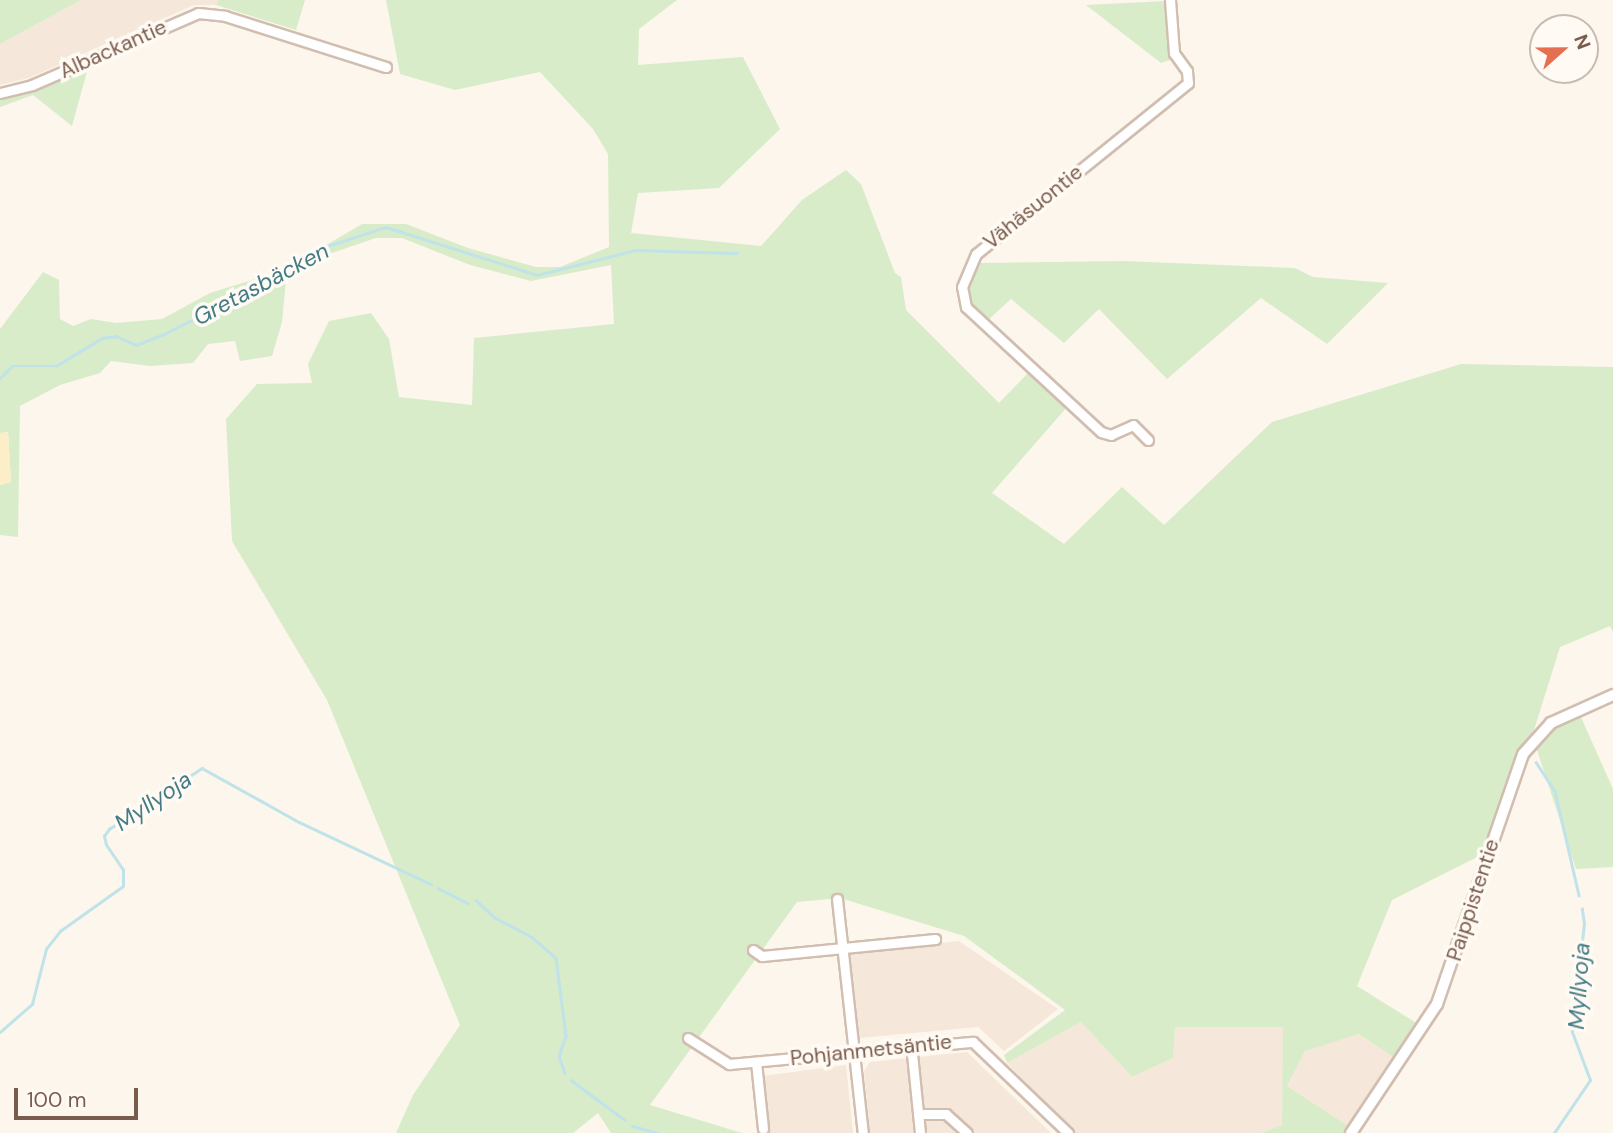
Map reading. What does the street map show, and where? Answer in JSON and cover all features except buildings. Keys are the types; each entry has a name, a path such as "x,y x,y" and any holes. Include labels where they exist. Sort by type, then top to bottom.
{"street":[{"name":"Vähäsuontie","path":"1148,440 1133,425 1111,435 1101,432 966,307 962,287 976,254 1188,83 1187,71 1174,52 1170,0"},
{"name":"Albackantie","path":"0,93 33,85 198,13 252,24 386,67"},
{"name":"Paippistentie","path":"1351,1133 1437,1004 1523,754 1550,723 1613,695"},
{"path":"837,899 863,1133"},
{"path":"752,950 762,956 935,939"},
{"name":"Pohjanmetsäntie","path":"688,1038 729,1064 959,1040 979,1046 1068,1133"},
{"path":"911,1044 920,1133"},
{"path":"756,1062 763,1129"},
{"path":"918,1114 946,1114 967,1133"}],"shaded area":[{"path":"81,0 218,0 216,5 194,5 29,78 0,85 0,44"},
{"path":"959,941 1058,1009 1004,1051 978,1027 859,1038 850,953"},
{"path":"1081,1022 1132,1077 1173,1058 1175,1026 1284,1027 1282,1125 1261,1133 1076,1133 1007,1063"},
{"path":"1359,1034 1396,1059 1350,1127 1287,1086 1305,1050"},
{"path":"967,1052 1051,1133 870,1133 864,1071 870,1062"},
{"path":"846,1065 853,1133 767,1133 762,1076"}],"green space":[{"path":"0,0 81,0 0,44"},
{"path":"218,0 305,0 296,30 216,5"},
{"path":"386,0 677,0 639,29 638,65 743,57 780,129 719,188 638,193 631,233 761,246 802,200 846,170 861,184 895,273 901,277 906,310 999,403 1029,372 1067,407 992,493 1064,544 1122,487 1164,525 1272,422 1461,364 1613,367 1613,632 1610,626 1560,647 1534,730 1520,752 1483,854 1392,900 1357,986 1418,1024 1396,1059 1359,1034 1305,1051 1287,1086 1350,1127 1344,1133 1261,1133 1282,1125 1283,1027 1175,1027 1173,1058 1132,1077 1081,1022 1007,1063 1004,1055 1065,1010 964,936 840,898 797,902 650,1105 742,1133 611,1133 598,1113 573,1133 396,1133 413,1095 460,1025 327,700 232,541 226,419 257,384 312,383 308,364 329,321 371,313 389,339 399,397 472,405 474,338 614,324 611,265 531,281 470,265 402,238 376,238 320,257 286,280 282,322 272,356 240,361 235,341 208,344 193,363 150,366 111,361 100,373 60,385 20,406 18,537 0,535 0,485 11,482 8,432 0,433 0,329 43,272 59,280 60,319 73,326 91,319 116,323 162,319 210,293 284,270 362,224 406,224 468,248 536,267 560,267 609,247 608,154 593,129 540,72 455,90 400,74"},
{"path":"1165,1 1170,60 1161,63 1086,5"},
{"path":"91,57 72,126 33,95 0,107 0,93"},
{"path":"1123,261 1295,268 1313,277 1388,283 1327,344 1261,298 1167,379 1099,309 1064,343 1011,299 987,321 969,306 965,286 974,263"},
{"path":"1580,715 1613,789 1613,867 1576,869 1535,744 1552,727"}],"sand":[{"path":"8,432 11,482 0,485 0,433"}],"waterway":[{"name":"Gretasbäcken","path":"0,378 12,366 56,366 102,338 116,336 136,345 162,335 271,280 324,247 386,227 537,275 635,250 737,253"},
{"name":"Myllyoja","path":"1536,762 1555,791 1579,895"},
{"name":"Myllyoja","path":"0,1032 32,1004 46,949 60,931 123,886 123,870 106,845 104,836 109,829 202,768 299,822 431,884"},
{"name":"Myllyoja","path":"438,888 467,903"},
{"name":"Myllyoja","path":"476,900 494,917 532,937 556,958 566,1036 559,1056 565,1073"},
{"name":"Myllyoja","path":"1554,1133 1590,1080 1572,1032 1584,924 1582,909"},
{"name":"Myllyoja","path":"571,1080 625,1120"},
{"name":"Myllyoja","path":"632,1126 659,1133"}]}
